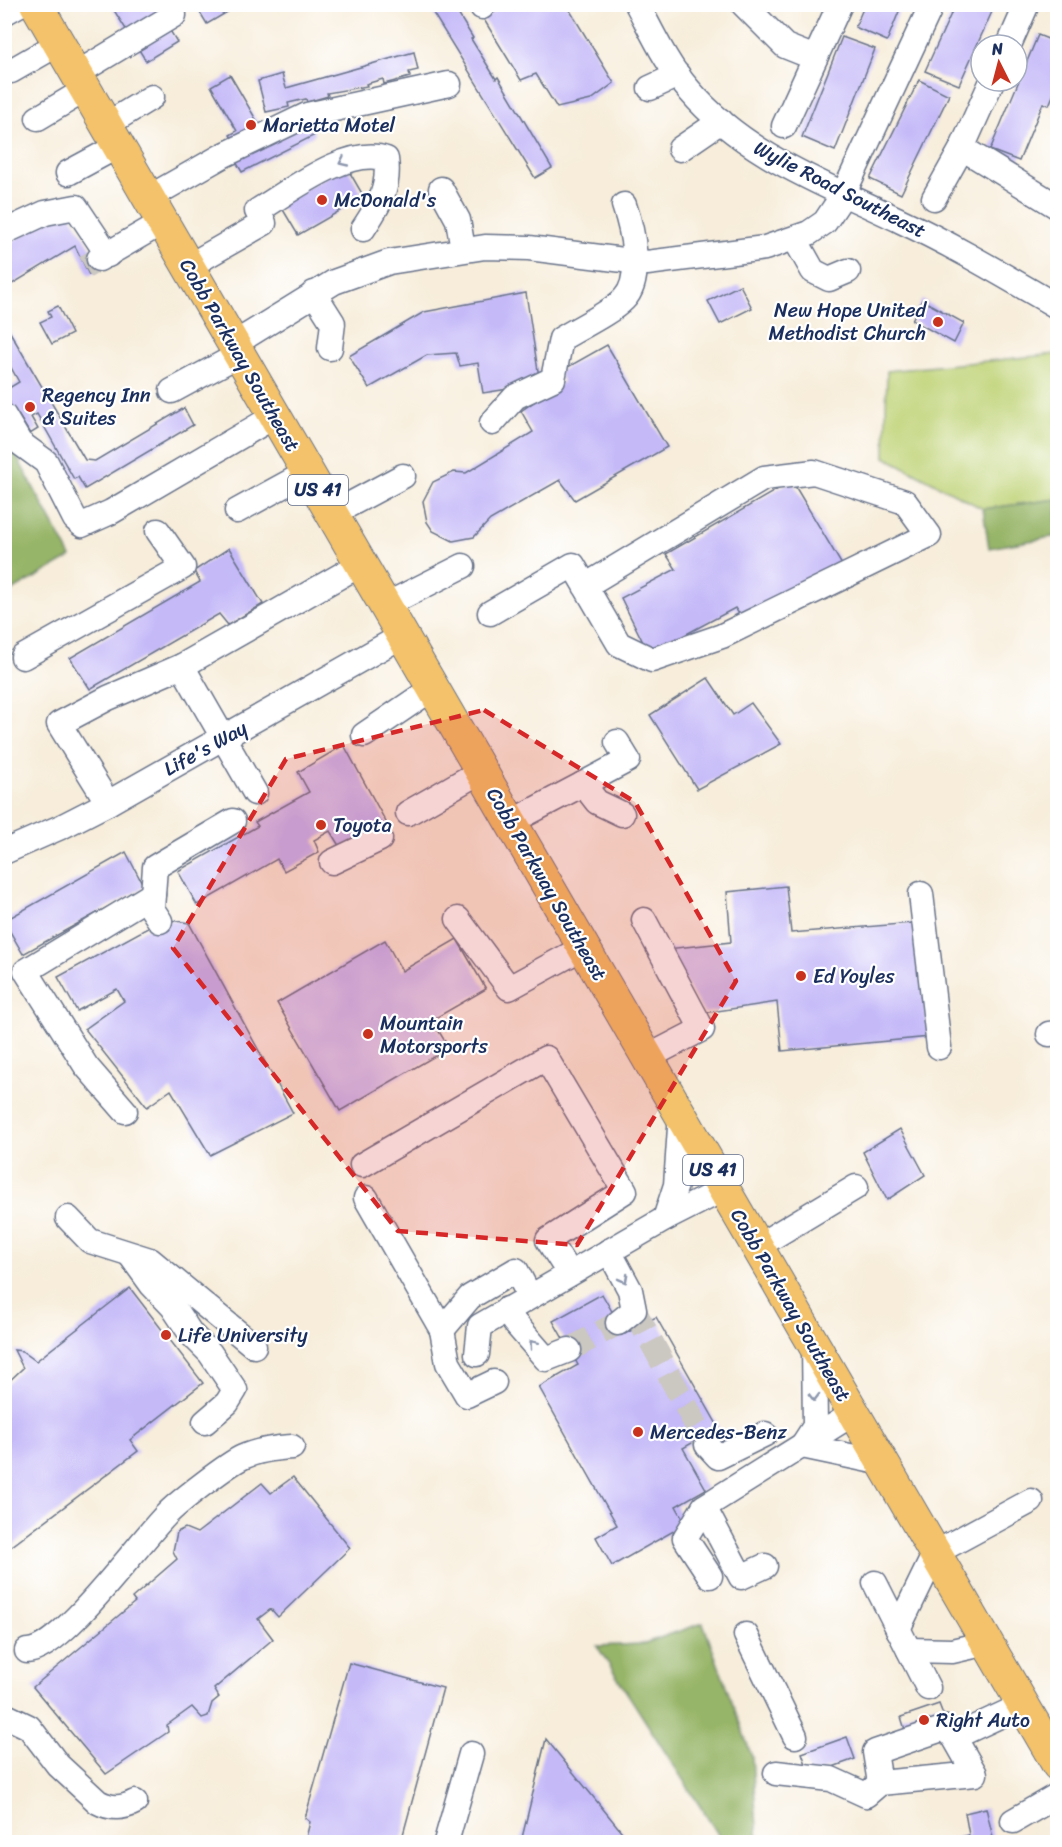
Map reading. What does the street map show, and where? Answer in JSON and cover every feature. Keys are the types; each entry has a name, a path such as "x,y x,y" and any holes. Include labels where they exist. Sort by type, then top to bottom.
{"main road":[{"name":"Cobb Parkway Southeast","path":"36,4 987,1643 1038,1720 1058,1765"}],"street":[{"path":"4,13 20,4"},
{"name":"Wylie Road Southeast","path":"637,4 689,91 721,121 756,148 843,195 972,257 1058,307"},
{"path":"743,4 785,46 814,58"},
{"path":"784,126 840,4"},
{"path":"172,392 237,349 314,293 342,279 389,262 463,249 529,248 635,261 682,260 753,250 795,239 825,222 843,195 932,4"},
{"path":"1014,33 1027,4"},
{"path":"38,118 81,82 174,15"},
{"path":"11,71 58,44"},
{"path":"650,88 678,75"},
{"path":"4,232 45,213 76,207 103,257 155,210 222,156 307,115 449,84"},
{"path":"934,198 962,148 987,93"},
{"path":"68,173 152,97"},
{"path":"680,149 721,121"},
{"path":"962,148 1058,207"},
{"path":"189,266 347,159 374,154 386,159 388,175 383,200 368,221"},
{"path":"441,189 459,220 463,249"},
{"path":"492,423 515,397 553,379 561,339 625,298 635,261 633,232 624,205"},
{"path":"795,239 813,271 829,279 848,271"},
{"path":"314,293 333,323 330,348"},
{"path":"4,416 20,443 46,462 75,519 82,525 111,512 275,416"},
{"path":"237,511 308,472"},
{"path":"490,613 573,565 585,586 619,644 652,660 722,636 929,535 905,502 814,472 764,478 585,586"},
{"path":"332,514 403,476"},
{"path":"22,657 183,567 158,531"},
{"path":"108,803 59,724 108,698 182,666 361,564"},
{"path":"384,606 463,566"},
{"name":"Life's Way","path":"4,852 108,803 402,636"},
{"path":"182,666 255,793"},
{"path":"364,735 433,688"},
{"path":"511,822 584,776 628,760 617,742"},
{"path":"408,813 481,771"},
{"path":"584,776 597,802 622,814"},
{"path":"160,921 152,909 155,867 232,821"},
{"path":"332,862 380,839"},
{"path":"125,1111 86,1066 26,971 153,894"},
{"path":"921,894 939,1047"},
{"path":"458,919 509,988 584,947"},
{"path":"644,920 702,1029 648,1057"},
{"path":"362,1165 546,1058 625,1191 548,1240 569,1273"},
{"path":"665,1219 676,1185 681,1113"},
{"path":"758,1246 856,1186"},
{"path":"477,1354 480,1326 529,1295 665,1219 724,1189"},
{"path":"366,1198 442,1330 448,1363 467,1395 494,1382"},
{"path":"68,1218 90,1241 150,1260 254,1346"},
{"path":"609,1251 630,1290 634,1310 618,1323"},
{"path":"130,1254 152,1285 173,1307 191,1334 210,1353 235,1390 227,1403 205,1422"},
{"path":"442,1330 470,1297 516,1270 529,1295"},
{"path":"507,1309 514,1322 546,1359 569,1350"},
{"path":"802,1446 814,1426 814,1344"},
{"path":"710,1576 685,1538 704,1507 854,1413"},
{"path":"707,1445 718,1457 765,1434"},
{"path":"802,1446 883,1463"},
{"path":"27,1651 36,1651 51,1641 81,1613 167,1513 185,1499 242,1457 273,1448 292,1447"},
{"path":"904,1640 935,1553 1015,1521 1031,1501"},
{"path":"704,1507 741,1576 765,1566"},
{"path":"875,1583 928,1688"},
{"path":"746,1635 795,1736"},
{"path":"904,1640 952,1652 987,1643"},
{"path":"4,1715 29,1727 58,1765 98,1802 105,1806 122,1808 135,1802"},
{"path":"954,1737 1038,1720"},
{"path":"776,1773 831,1779 866,1795 880,1782 975,1774 954,1737 945,1728 874,1752 880,1782"},
{"path":"446,1842 471,1754"},
{"path":"1013,1821 1058,1794"}],"highlighted area":[{"path":"484,710 635,802 736,981 577,1245 398,1231 265,1067 173,948 286,759"}],"green space":[{"path":"1057,354 1057,499 983,509 885,457 887,371"},
{"path":"4,433 71,557 5,595 4,595"},
{"path":"1057,499 1057,536 989,548 983,509"},
{"path":"703,1623 752,1757 758,1842 723,1842 597,1646 642,1644"}],"building":[{"path":"110,4 154,4 177,42 146,61"},
{"path":"195,4 241,4 207,24"},
{"path":"490,4 566,4 614,83 591,100 557,108 536,74 521,80 483,18 495,12"},
{"path":"865,4 902,4 887,41 855,27"},
{"path":"428,5 449,5 455,14 457,12 473,38 471,39 496,79 498,77 552,168 535,178"},
{"path":"955,5 995,5 982,33 969,33 969,63 959,85 925,71"},
{"path":"1038,35 1058,43 1058,84 1049,105 1043,103 1019,161 990,150 1014,93 1029,93 1029,57"},
{"path":"842,37 875,49 835,151 802,137"},
{"path":"414,52 418,70 409,72 410,77 384,84 383,79 366,84 367,86 327,93 328,96 307,102 306,99 288,103 289,107 266,112 258,81 282,74 286,88"},
{"path":"230,75 261,128 235,143 230,135 237,131 211,86"},
{"path":"919,80 949,95 901,194 870,179"},
{"path":"309,122 315,135 242,172 235,160"},
{"name":"McDonald's","path":"346,166 364,197 298,235 279,203"},
{"path":"69,213 103,267 89,275 75,246 4,289 4,246 55,217"},
{"path":"740,285 752,308 720,324 708,301"},
{"path":"526,293 540,384 483,393 478,363 460,366 456,353 427,355 369,388 349,356 424,312"},
{"name":"New Hope United Methodist Church","path":"922,300 964,323 954,343 912,320"},
{"name":"Regency Inn & Suites","path":"58,306 72,334 52,344 40,322 51,317 48,311"},
{"name":"Regency Inn & Suites","path":"4,322 85,460 95,461 184,408 193,425 85,489 78,477 74,479 37,414 31,417 38,429 30,434 19,416 14,419 6,405 10,403 4,391 19,382 4,355"},
{"path":"607,345 667,447 575,500 560,480 490,520 474,537 453,541 433,531 427,522 423,501 433,482 454,472 466,473 533,432 521,411 563,382 559,372"},
{"path":"792,481 842,565 744,621 735,608 649,654 621,598 676,569 666,554"},
{"path":"229,548 263,604 228,625 219,614 90,689 70,658 200,582 194,571"},
{"path":"708,678 733,715 751,703 781,744 697,789 650,715"},
{"name":"Toyota","path":"344,745 387,824 341,849 330,831 314,840 319,852 284,871 277,859 197,905 178,871 258,826 255,822 309,792 298,772"},
{"path":"126,852 144,887 23,954 4,921"},
{"name":"Ed Yoyles","path":"786,886 791,933 913,923 930,1037 782,1051 777,1002 704,1013 666,949 731,942 727,892"},
{"path":"164,919 189,923 293,1113 210,1155 171,1090 147,1107 85,1029 124,1001 117,989 77,1011 58,977"},
{"name":"Mountain Motorsports","path":"457,939 486,989 432,1020 449,1048 340,1111 277,1003 385,940 402,971"},
{"path":"900,1129 925,1175 887,1200 863,1152"},
{"path":"130,1288 203,1383 130,1440 138,1451 4,1552 4,1386 23,1368 14,1350 22,1351 36,1361"},
{"name":"Mercedes-Benz","path":"602,1294 625,1334 656,1317 719,1428 683,1448 706,1489 676,1506 686,1524 612,1566 596,1537 617,1525 539,1387 578,1365 553,1321"},
{"path":"293,1477 350,1548 278,1617 271,1609 258,1619 273,1639 214,1689 219,1697 212,1703 208,1716 202,1718 192,1707 167,1725 168,1732 106,1774 33,1687 135,1602 132,1598 177,1559 173,1551 177,1532 185,1528 197,1533 262,1483 271,1493"},
{"path":"349,1663 443,1688 401,1842 305,1842 310,1822 305,1818"},
{"name":"Right Auto","path":"939,1704 946,1722 907,1736 901,1717"},
{"path":"847,1737 855,1759 810,1775 802,1753"},
{"path":"546,1739 630,1842 521,1842"},
{"path":"986,1808 994,1842 939,1842 969,1835 965,1813"}],"tunnel":[{"path":"85,267 99,259"},
{"path":"634,1310 707,1445"},
{"path":"569,1350 618,1323"}],"place":[{"name":"Marietta Motel","path":"251,125"},
{"name":"McDonald's","path":"322,200"},
{"name":"New Hope United Methodist Church","path":"938,322"},
{"name":"Regency Inn & Suites","path":"30,407"},
{"name":"Toyota","path":"321,825"},
{"name":"Ed Yoyles","path":"801,976"},
{"name":"Mountain Motorsports","path":"368,1034"},
{"name":"Life University","path":"166,1335"},
{"name":"Mercedes-Benz","path":"638,1432"},
{"name":"Right Auto","path":"924,1720"}]}
